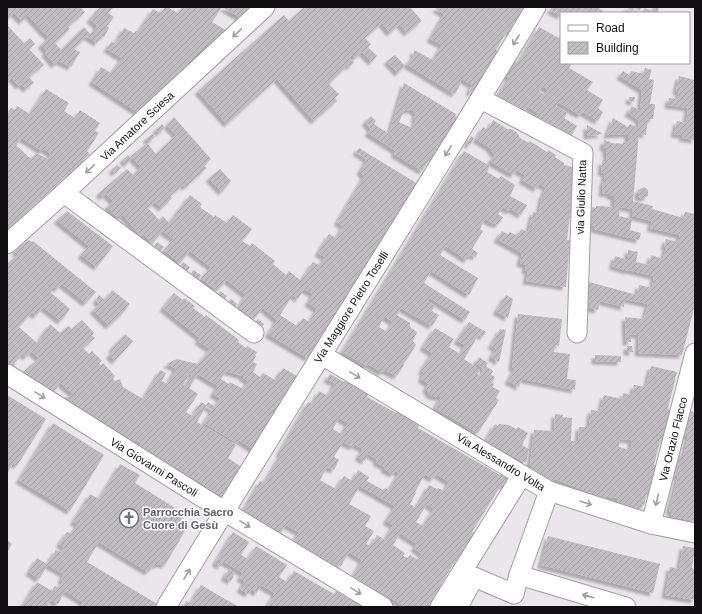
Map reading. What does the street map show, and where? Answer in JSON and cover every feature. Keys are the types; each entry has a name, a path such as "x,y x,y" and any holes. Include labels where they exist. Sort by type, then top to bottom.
{"street":[{"name":"Via Amatore Sciesa","path":"7,244 266,7"},
{"name":"Via Maggiore Pietro Toselli","path":"166,607 536,7"},
{"name":"via Giulio Natta","path":"480,99 583,152 577,333"},
{"path":"64,193 254,333"},
{"name":"Via Orazio Flacco","path":"651,524 695,353"},
{"name":"Via Alessandro Volta","path":"322,354 549,490 651,524 695,533"},
{"name":"Via Giovanni Pascoli","path":"7,374 224,511 384,607"},
{"path":"440,607 522,475"},
{"path":"458,607 474,577 514,594 519,575 549,490"},
{"path":"519,575 626,607"}],"building":[{"path":"7,7 80,7 85,12 68,27 70,29 55,43 61,50 84,27 90,34 95,30 97,26 90,19 100,7 114,7 108,13 114,17 107,26 109,28 104,37 102,36 97,43 87,36 74,49 80,52 71,67 59,61 55,65 45,53 47,51 41,45 49,37 28,15 22,21 14,13 10,17 7,14"},
{"path":"165,7 178,13 182,7 222,7 212,22 227,31 149,101 152,103 142,112 139,110 137,112 92,82 101,67 111,73 122,58 107,49 111,42 115,43 124,28 134,33 136,31 138,32 153,9 161,13"},
{"path":"222,7 249,7 251,9 241,18"},
{"path":"304,7 410,7 422,21 407,33 400,24 390,33 382,23 365,38 371,44 368,47 377,56 372,62 362,52 355,58 352,55 349,57 354,63 349,67 348,65 329,84 339,94 335,98 337,101 314,121 277,79 227,124 198,91 284,15 289,21"},
{"path":"438,7 526,7 511,33 507,31 496,50 498,51 478,86 474,84 475,89 471,93 469,92 472,85 462,79 455,94 406,64 413,57 414,50 433,60 442,45 430,39 444,14 436,9"},
{"path":"552,7 597,7 604,12 560,12 560,15 550,10"},
{"path":"626,7 642,7 640,11 634,8 632,11"},
{"path":"653,7 659,9 658,12 643,12 645,8 651,11"},
{"path":"7,25 24,43 30,38 35,44 29,49 44,65 29,77 34,83 26,89 22,84 19,86 12,78 7,82"},
{"path":"539,27 559,38 560,36 560,64 571,64 569,68 593,82 587,90 603,100 598,108 603,112 598,121 583,112 580,115 558,102 556,106 567,113 564,118 577,126 570,138 536,117 538,113 527,106 525,111 498,95 509,77 506,76 515,61 518,63","holes":["542,86 548,90 544,95 539,91"]},
{"path":"395,55 405,66 398,73 387,61"},
{"path":"645,68 652,70 649,79 654,80 650,104 655,104 653,119 648,119 646,135 639,133 633,201 653,206 652,209 683,218 685,212 695,214 695,305 682,355 638,353 639,335 631,334 631,342 626,342 625,317 644,319 648,304 625,299 624,307 600,301 598,310 586,307 588,296 584,296 584,285 589,285 589,282 637,295 639,285 652,288 654,276 612,266 615,256 628,260 628,250 638,252 636,262 649,265 651,255 663,259 666,239 678,242 680,235 650,228 652,221 632,216 633,209 620,207 619,216 632,219 630,230 641,233 639,240 594,229 595,226 591,225 592,207 614,207 614,196 602,193 605,173 601,172 602,161 606,162 607,154 606,148 603,148 604,140 616,144 623,144 623,142 628,143 628,134 607,135 613,118 628,127 630,124 638,128 639,120 628,113 632,106 640,111 642,90 620,76 623,71 629,75 631,71 643,74"},
{"path":"679,76 695,80 695,140 682,138 683,135 674,134 677,121 686,123 688,108 668,105 669,98 677,99 679,92 676,91"},
{"path":"404,83 456,114 455,116 459,118 442,145 439,143 436,147 440,149 434,159 431,157 422,171 394,154 396,151 368,133 371,129 365,122 371,116 376,121 374,124 389,134","holes":["405,109 409,111 410,109 416,113 414,119 416,120 412,128 399,122"]},
{"path":"46,89 69,103 64,111 75,118 80,110 100,123 95,131 99,133 87,151 90,154 83,160 86,163 73,175 70,172 28,211 30,214 10,232 8,229 7,230 7,140 10,137 7,135 7,114 11,108 15,110 17,106 30,114","holes":["22,138 42,151 44,149 51,154 48,159 36,153 31,159 16,145"]},
{"path":"629,97 635,97 634,102 629,101"},
{"path":"174,117 211,159 204,166 207,168 186,187 183,185 170,196 172,198 162,208 155,202 148,208 159,220 163,216 169,223 190,195 202,204 200,207 214,217 215,215 227,223 233,215 252,229 242,241 250,246 252,243 275,261 273,264 286,275 289,271 301,281 313,262 319,265 325,257 318,253 329,234 336,238 343,226 337,222 364,176 360,171 367,159 356,152 359,148 418,184 401,212 397,211 395,215 399,216 385,240 381,238 380,242 383,243 367,268 364,266 362,270 365,272 352,295 348,293 308,358 268,334 277,320 263,308 254,319 238,307 246,295 227,280 217,291 201,278 211,267 190,251 180,263 164,250 174,239 163,231 152,244 144,234 141,236 123,215 119,219 107,207 113,201 106,194 103,197 99,193 127,169 133,175 141,167 131,156 147,143 156,154 176,135 167,125","holes":["304,289 313,294 308,303 317,309 309,322 303,318 297,326 280,315 293,295 298,299"]},
{"path":"493,120 507,129 511,129 516,132 520,138 529,143 530,141 547,152 548,150 556,155 555,157 564,163 564,165 576,168 575,190 571,206 574,205 573,214 570,214 567,240 570,240 566,287 526,281 528,271 525,270 526,265 520,263 522,253 497,239 502,231 508,234 510,232 518,236 521,229 528,232 533,212 539,213 542,195 546,187 539,184 537,189 522,180 525,175 516,170 514,175 491,162 492,157 494,158 495,154 490,148 476,139 483,127 486,129 490,126"},
{"path":"162,124 165,128 159,133 156,130"},
{"path":"587,125 603,134 587,136"},
{"path":"152,134 155,137 149,142 146,139"},
{"path":"471,136 474,138 470,145 467,144"},
{"path":"464,151 490,166 487,172 499,179 501,176 515,185 510,196 527,205 521,215 511,209 509,211 503,207 498,214 503,217 498,225 485,219 480,229 483,231 472,249 478,253 475,257 470,254 467,260 446,246 440,255 478,278 469,295 431,271 424,283 470,312 465,320 430,298 427,301 435,306 432,311 439,315 432,326 401,308 397,315 410,323 410,327 417,332 413,341 416,345 397,376 384,370 381,372 368,364 367,366 342,352","holes":["384,316 393,322 387,332 379,327"]},
{"path":"128,155 132,159 126,164 123,160"},
{"path":"117,165 121,168 115,173 112,170"},
{"path":"220,169 231,181 222,192 209,178"},
{"path":"644,187 648,190 648,196 642,199 638,196 638,190"},
{"path":"67,211 113,246 97,267 81,255 89,246 57,220"},
{"path":"28,240 33,241 96,292 86,303 62,284 57,289 55,287 50,292 70,309 61,321 43,307 36,316 32,312 19,327 37,343 50,324 60,333 68,326 72,329 82,320 94,333 92,336 95,338 83,348 89,354 92,351 102,361 99,363 101,365 103,363 115,376 113,379 115,381 120,379 123,387 143,399 160,370 166,373 162,381 167,384 176,368 166,364 177,359 198,364 210,349 198,341 200,338 163,308 174,293 183,300 184,298 195,306 193,308 205,317 206,315 239,340 238,342 246,348 247,346 257,352 253,362 257,364 253,372 260,377 263,373 275,380 283,368 297,376 254,450 239,440 237,443 204,423 212,410 206,406 197,422 236,445 228,458 243,468 225,501 201,487 203,483 196,480 194,483 185,477 187,474 182,471 180,474 171,469 174,466 140,446 141,443 135,439 134,442 63,398 74,395 61,383 53,392 22,373 39,358 31,351 27,357 22,354 11,368 7,365 7,264 18,254 15,251","holes":["226,371 243,376 243,378 248,381 243,389 230,382 229,384 221,379","190,373 192,375 185,386 183,385","198,374 218,386 213,394 220,398 215,407 208,402 206,405 201,402 192,416 186,412 198,394 189,388"]},
{"path":"157,242 164,247 161,251 154,246"},
{"path":"183,262 190,267 187,271 180,266"},
{"path":"193,270 201,275 198,280 191,275"},
{"path":"112,290 130,304 109,326 93,310 100,304 96,301 99,295 105,300"},
{"path":"220,291 227,296 224,299 217,295"},
{"path":"506,295 513,299 508,318 496,311"},
{"path":"231,299 237,304 234,308 228,303"},
{"path":"518,314 562,319 559,346 555,345 554,352 570,354 567,379 576,380 575,390 522,379 519,387 508,381 515,368 512,368"},
{"path":"258,319 264,324 261,328 254,323"},
{"path":"469,322 486,332 483,337 479,334 464,359 480,370 477,374 480,376 484,369 476,363 479,357 488,363 486,366 493,371 491,375 495,377 492,383 494,384 493,387 500,391 496,398 499,400 478,433 435,408 441,397 430,395 426,388 429,384 421,379 424,372 421,371 432,353 423,347 435,328 454,339 449,347 460,354 465,345 457,341"},
{"path":"500,329 506,330 499,362 491,357 496,348 491,346"},
{"path":"125,334 133,341 115,361 109,355 114,350 112,348"},
{"path":"627,346 632,346 633,352 627,352"},
{"path":"595,355 621,356 621,362 595,361"},
{"path":"651,366 677,372 668,408 671,412 664,440 660,441 654,465 659,465 652,493 647,492 644,505 641,509 617,502 617,498 614,497 606,496 605,500 585,494 586,491 555,479 552,482 531,469 533,467 530,465 534,430 554,431 555,414 563,415 562,417 572,418 571,441 578,441 579,427 589,427 591,410 600,411 604,395 622,399 623,393 632,395 634,385 646,387","holes":["620,439 631,440 630,450 619,447"]},
{"path":"330,374 344,382 346,380 369,393 367,397 396,413 397,410 412,419 411,420 419,425 418,428 500,475 501,473 510,478 504,487 501,485 472,532 475,533 453,564 433,599 435,600 431,607 406,607 353,576 362,560 349,552 341,566 339,565 336,570 298,548 300,544 294,541 299,532 286,525 280,534 242,512 260,481 264,483 308,402 312,404 319,391 328,396 335,383 327,379","holes":["339,418 348,423 341,434 333,429","343,442 353,447 354,444 363,449 358,457 365,461 368,454 377,459 376,462 385,467 384,469 393,474 395,471 399,473 389,490 385,488 383,490 367,481 369,477 358,470 353,481 344,476 336,489 320,480 327,467 334,470 339,460 334,457","425,474 433,479 436,474 449,482 444,491 429,485 416,508 410,504 416,493 415,492","360,486 395,506 386,521 393,525 385,540 377,535 371,546 366,544 374,531 365,526 371,516 349,504","427,504 434,509 423,526 416,522","400,533 417,544 414,548 422,554 418,560 410,555 408,558 403,556 405,553 393,545"]},
{"path":"7,395 46,419 17,466 13,463 7,474"},
{"path":"691,411 695,413 695,521 671,517 672,512 669,511 678,476 674,475 679,455 683,457 688,436 685,435"},
{"path":"53,423 104,455 70,511 19,480"},
{"path":"495,424 498,426 499,424 509,425 516,429 518,427 528,433 522,445 529,449 526,463 515,457 514,459 486,442"},
{"path":"120,464 140,475 135,483 185,514 180,522 182,529 185,531 165,565 155,565 148,572 99,542 87,562 159,605 158,607 80,607 83,602 65,591 58,604 51,600 47,607 40,604 39,607 22,607 37,582 52,591 55,586 59,588 63,581 61,579 64,574 48,565 39,579 29,572 37,558 47,564 56,550 61,552 64,547 59,544 67,532 72,534 78,524 73,522 90,494 99,499"},
{"path":"233,532 249,542 241,555 248,559 256,546 287,565 279,577 287,582 294,571 334,594 336,591 363,607 268,607 267,606 275,593 261,585 257,593 252,589 248,594 240,589 245,581 240,578 243,573 223,561 221,566 215,563"},
{"path":"548,536 660,564 653,593 541,565"},
{"path":"7,540 12,544 7,552"},
{"path":"683,546 695,548 692,568 695,569 695,600 665,595 670,567 679,569"},
{"path":"229,569 235,573 231,581 224,577"},
{"path":"201,585 239,607 183,607 186,601 191,603"}],"place":[{"name":"Parrocchia Sacro Cuore di Gesù","path":"129,518"}]}
